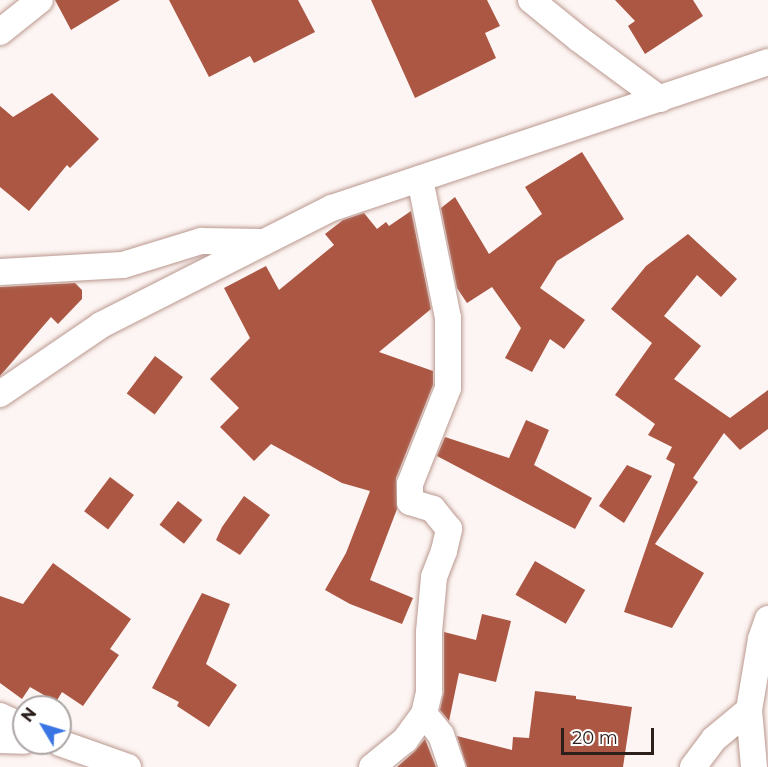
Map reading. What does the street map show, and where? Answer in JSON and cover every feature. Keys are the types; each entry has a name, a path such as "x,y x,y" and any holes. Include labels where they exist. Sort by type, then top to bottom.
{"street":[{"path":"0,32 40,0"},
{"path":"531,0 660,99"},
{"path":"0,394 101,325 332,208 768,62"},
{"path":"372,767 405,740 424,714 429,692 429,632 434,577 449,529 433,509 410,501 410,484 448,388 448,318 420,179"},
{"path":"0,272 123,265 201,241 265,242"},
{"path":"754,767 749,710 768,619"},
{"path":"693,767 714,739 749,710"},
{"path":"424,714 441,735 452,767"},
{"path":"72,746 128,767"}],"building":[{"path":"55,0 120,0 71,30"},
{"path":"169,0 298,0 315,32 254,63 250,56 209,77"},
{"path":"371,0 487,0 500,26 485,33 496,58 415,98"},
{"path":"615,0 693,0 703,16 645,54 628,26 635,21"},
{"path":"52,93 99,139 70,168 67,165 29,211 0,187 0,106 13,117"},
{"path":"582,152 624,219 557,261 540,288 585,320 564,349 550,339 532,372 505,358 521,328 492,287 467,303 457,288 441,208 455,197 489,254 542,214 525,187"},
{"path":"411,211 431,309 379,352 433,371 433,385 396,478 397,509 370,580 413,598 402,624 350,604 325,590 346,553 370,491 342,483 271,444 254,461 220,427 239,408 210,379 250,338 224,288 266,266 279,290 334,245 325,234 343,220 364,213 377,229 386,222 389,226"},
{"path":"688,234 737,279 721,297 697,275 664,316 701,346 674,379 730,418 768,390 768,429 740,450 724,433 693,478 698,482 655,544 704,573 672,628 624,612 675,464 666,459 672,447 648,435 655,424 615,395 652,343 611,309 646,266"},
{"path":"75,283 82,290 82,299 58,324 51,317 0,376 0,287"},
{"path":"155,356 183,377 155,415 127,394"},
{"path":"526,420 549,430 534,465 592,498 575,529 437,456 445,437 509,458"},
{"path":"627,465 652,476 624,523 599,506"},
{"path":"110,477 134,495 108,529 84,511"},
{"path":"244,496 270,515 240,555 216,540 222,527"},
{"path":"178,501 202,520 184,544 160,525"},
{"path":"535,561 585,590 566,624 516,595"},
{"path":"53,563 131,619 110,649 119,655 83,706 72,699 72,695 62,692 60,695 44,695 30,687 25,695 16,695 0,683 0,596 23,604"},
{"path":"202,593 230,604 206,664 237,685 209,727 177,706 179,702 152,688"},
{"path":"482,614 511,621 496,682 459,673 449,721 440,710 444,692 444,632 476,640"},
{"path":"535,691 632,707 623,767 467,767 457,736 512,750 513,737 529,738"},
{"path":"425,739 436,767 397,767 415,751"}]}
